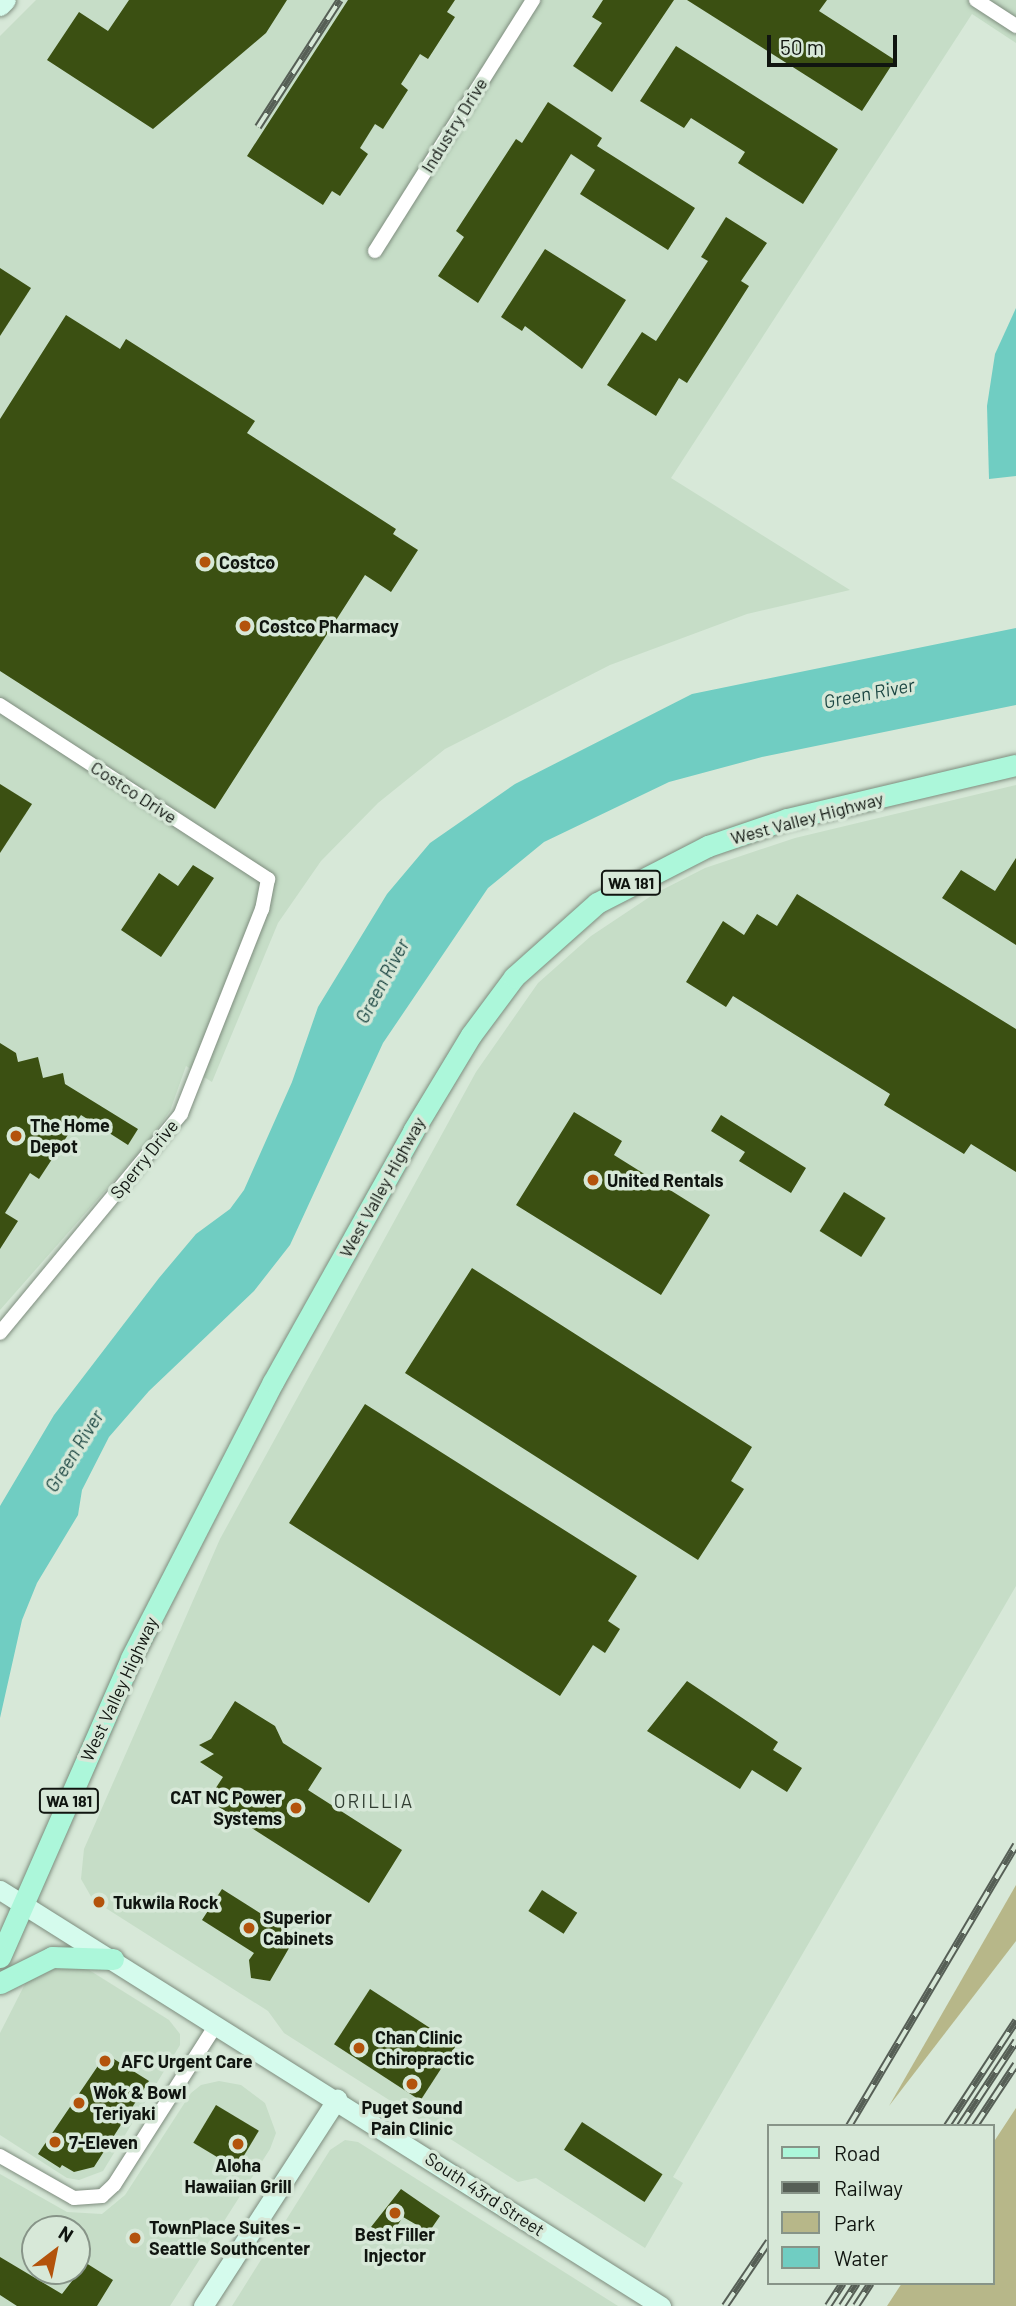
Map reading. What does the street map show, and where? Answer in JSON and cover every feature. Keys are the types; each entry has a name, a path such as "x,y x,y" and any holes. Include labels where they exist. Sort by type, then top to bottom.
{"main road":[{"path":"0,6 6,0"},
{"name":"West Valley Highway","path":"24,1906 131,1658 273,1382 431,1100 514,977 597,903 708,846 787,819 1016,765"},
{"name":"South 43rd Street","path":"0,1890 337,2099 661,2306"},
{"name":"WA 181","path":"0,1957 24,1906"},
{"path":"0,1983 52,1957 113,1959"},
{"path":"203,2306 337,2099"}],"street":[{"name":"Industry Drive","path":"374,251 533,0"},
{"path":"976,0 1016,26"},
{"name":"Costco Drive","path":"0,705 268,879"},
{"name":"Sperry Drive","path":"0,1333 181,1114 262,909 268,879"},
{"path":"0,2156 53,2189 74,2198 92,2199 114,2185 216,2025"}],"shaded area":[{"path":"36,0 1016,0 1016,43 972,14 671,478 850,590 747,614 610,665 445,749 378,803 321,861 278,923 212,1082 186,1066 170,1111 148,1142 0,1310 0,36"},
{"path":"1016,785 1016,1586 673,2177 683,2183 645,2248 536,2178 518,2182 284,2033 268,2011 93,1900 81,1879 84,1849 220,1539 476,1072 538,983 591,936 654,894 705,868 795,838"},
{"path":"71,1966 89,1970 169,2020 180,2034 180,2045 103,2171 79,2180 67,2178 0,2135 0,2033 26,1982 50,1968"},
{"path":"219,2081 241,2085 265,2103 276,2133 270,2149 170,2306 0,2306 0,2174 67,2212 102,2214 125,2195 191,2093 201,2085"},
{"path":"345,2140 358,2142 618,2306 232,2306 330,2150"}],"green space":[{"path":"1016,1885 1016,1941 889,2106"},
{"path":"1016,2108 1016,2306 887,2306 901,2285 995,2285 995,2140"}],"water":[{"path":"1016,308 1016,476 989,479 987,406 995,354"},
{"name":"Green River","path":"1016,628 1016,705 762,757 669,782 544,842 488,888 383,1043 290,1245 254,1291 149,1391 109,1437 82,1490 78,1515 37,1583 22,1620 0,1718 0,1506 54,1415 159,1278 196,1234 230,1209 244,1190 292,1082 318,1007 387,894 430,843 515,784 692,694"}],"building":[{"path":"129,0 287,0 266,33 153,129 47,60 79,12 108,31"},
{"path":"348,0 455,0 447,12 455,17 428,59 420,54 401,84 408,90 383,129 375,124 360,148 368,154 340,196 332,191 323,205 247,156"},
{"path":"603,0 674,0 612,92 573,66 602,23 592,17"},
{"path":"687,0 827,0 819,11 895,60 862,111"},
{"path":"676,46 838,149 803,204 738,163 745,152 691,118 684,128 640,101"},
{"path":"548,102 602,138 597,146 695,208 668,250 580,194 595,170 571,154 478,303 438,276 464,237 456,231 516,139 522,143"},
{"path":"726,217 767,243 741,281 749,286 687,383 679,378 656,416 607,385 642,332 656,341 708,261 701,257"},
{"path":"545,249 626,300 582,369 525,326 522,331 501,317"},
{"path":"0,268 31,288 0,336"},
{"name":"Costco","path":"66,315 120,349 126,339 255,421 247,433 396,529 393,534 418,550 391,592 365,575 215,809 0,671 0,419"},
{"path":"0,784 32,804 0,853"},
{"path":"1016,858 1016,945 942,898 961,870 995,891"},
{"path":"193,865 214,878 161,957 121,930 159,873 178,886"},
{"path":"797,894 1016,1029 1016,1172 971,1144 964,1154 884,1105 890,1094 733,996 726,1007 686,982 723,921 744,935 757,914 777,926"},
{"path":"0,1043 16,1053 18,1062 38,1057 43,1078 63,1073 65,1084 138,1129 128,1145 81,1115 39,1179 30,1173 5,1213 18,1221 0,1249"},
{"name":"United Rentals","path":"574,1112 622,1141 614,1155 710,1215 661,1295 516,1205"},
{"path":"721,1115 806,1168 791,1193 739,1161 745,1152 711,1131"},
{"path":"844,1192 886,1218 861,1257 820,1231"},
{"path":"472,1268 752,1447 731,1481 744,1489 698,1560 405,1373"},
{"path":"365,1404 637,1576 608,1621 620,1629 605,1653 593,1645 560,1696 289,1523"},
{"path":"687,1681 778,1742 773,1750 802,1768 787,1792 752,1770 740,1789 647,1731"},
{"path":"235,1701 275,1726 283,1743 322,1768 308,1790 402,1850 369,1903 208,1800 223,1777 200,1762 214,1754 199,1745 211,1739"},
{"name":"Superior Cabinets","path":"222,1889 296,1936 270,1981 251,1978 249,1960 254,1953 202,1920"},
{"path":"542,1890 577,1913 564,1934 528,1911"},
{"path":"370,1989 456,2045 420,2100 334,2044"},
{"path":"106,2054 149,2081 94,2167 74,2172 62,2165 60,2168 38,2154"},
{"path":"216,2105 259,2131 236,2168 193,2143"},
{"path":"582,2122 663,2174 645,2202 564,2150"},
{"path":"401,2189 440,2216 429,2232 403,2217 389,2238 371,2227"},
{"path":"0,2257 21,2270 21,2285 47,2285 62,2294 69,2285 91,2285 91,2266 113,2280 97,2306 17,2306 0,2295"}],"railway":[{"path":"258,127 340,0"},
{"path":"850,2124 1016,1845"},
{"path":"948,2124 1016,2021"},
{"path":"961,2124 1016,2041"},
{"path":"976,2124 1016,2064"},
{"path":"725,2306 768,2242"},
{"path":"828,2306 842,2285"},
{"path":"842,2306 856,2285"},
{"path":"856,2306 870,2285"}],"place":[{"name":"Costco","path":"205,562"},
{"name":"Costco Pharmacy","path":"245,626"},
{"name":"The Home Depot","path":"16,1136"},
{"name":"United Rentals","path":"593,1180"},
{"name":"CAT NC Power Systems","path":"296,1808"},
{"name":"Tukwila Rock","path":"99,1902"},
{"name":"Superior Cabinets","path":"249,1928"},
{"name":"Chan Clinic Chiropractic","path":"359,2048"},
{"name":"AFC Urgent Care","path":"105,2061"},
{"name":"Puget Sound Pain Clinic","path":"412,2084"},
{"name":"Wok & Bowl Teriyaki","path":"79,2103"},
{"name":"7-Eleven","path":"55,2142"},
{"name":"Aloha Hawaiian Grill","path":"238,2144"},
{"name":"Best Filler Injector","path":"395,2213"},
{"name":"TownPlace Suites - Seattle Southcenter","path":"135,2238"}],"district":[{"name":"ORILLIA","path":"374,1801"}]}
